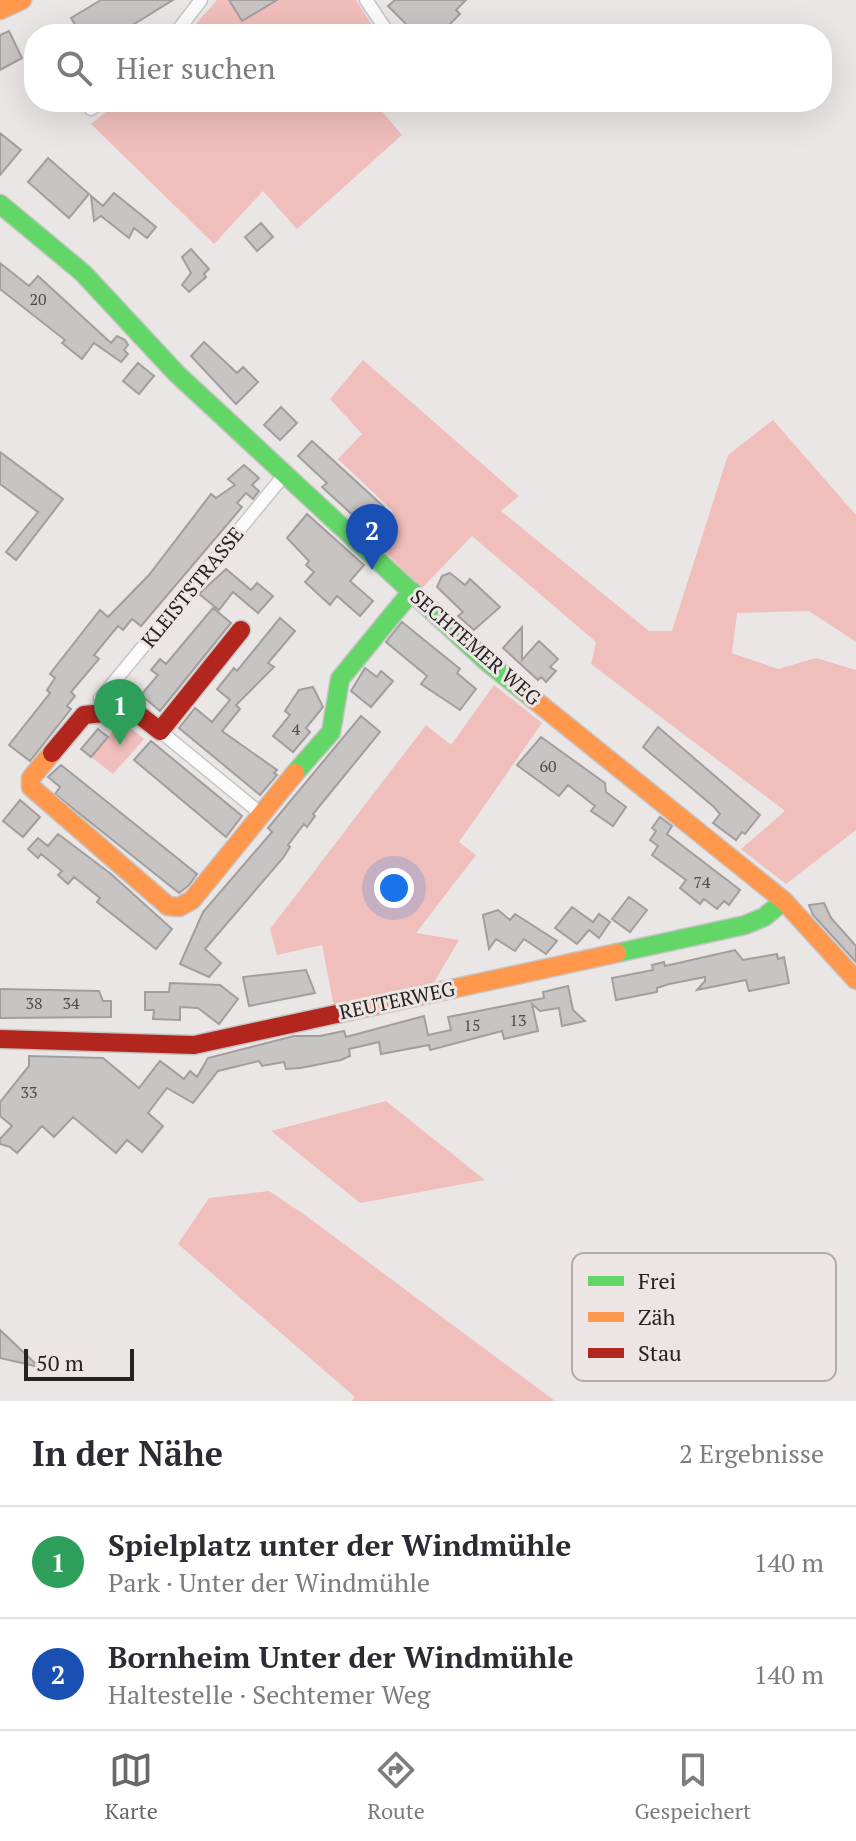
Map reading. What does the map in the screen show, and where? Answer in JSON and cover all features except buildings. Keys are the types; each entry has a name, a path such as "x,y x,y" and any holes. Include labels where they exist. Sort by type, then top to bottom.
{"street":[{"path":"0,10 22,0"},
{"path":"183,24 201,0"},
{"path":"366,0 382,24"},
{"name":"SECHTEMER WEG","path":"0,204 83,273 176,373 486,661 784,901 856,980"},
{"name":"KLEISTSTRASSE","path":"100,699 285,474"},
{"path":"260,813 133,710 84,715 31,778 31,787 168,906 179,907 192,900 260,813 331,732 340,679 412,591"},
{"path":"160,731 241,630"},
{"name":"REUTERWEG","path":"0,1039 194,1045 745,925 764,917 784,901"}],"shaded area":[{"path":"217,0 356,0 371,24 196,24"},
{"path":"106,112 382,112 402,135 297,229 263,191 214,244 91,124"},
{"path":"363,360 519,496 501,511 649,631 672,631 728,455 773,420 856,515 856,642 809,611 737,613 732,653 778,669 816,658 856,670 856,830 786,884 741,849 785,811 591,664 596,642 472,536 422,588 370,537 393,511 338,459 362,434 330,399"},
{"path":"494,685 542,723 459,842 476,855 416,933 459,940 433,984 334,1007 322,945 277,955 270,929 426,725 451,745"},
{"path":"129,714 123,722 144,739 113,774 91,757 113,731 96,718"},
{"path":"386,1101 485,1180 360,1203 271,1131"},
{"path":"269,1191 555,1401 352,1401 355,1397 178,1244 209,1198"}],"traffic: fast":[{"path":"0,204 83,273 176,373 486,661 531,697"},
{"path":"295,773 331,732 340,679 412,591"},
{"path":"617,953 745,925 764,917 784,901"}],"traffic: slow":[{"path":"0,10 22,0"},
{"path":"531,697 784,901 856,980"},
{"path":"52,753 31,778 31,787 168,906 179,907 192,900 295,773"},
{"path":"341,1013 617,953"}],"traffic: jam":[{"path":"52,753 84,715 133,710 160,731 241,630"},
{"path":"0,1039 194,1045 341,1013"}],"place":[{"name":"Bornheim Unter der Windmühle","path":"372,570"},
{"name":"Spielplatz unter der Windmühle","path":"120,745"}]}
